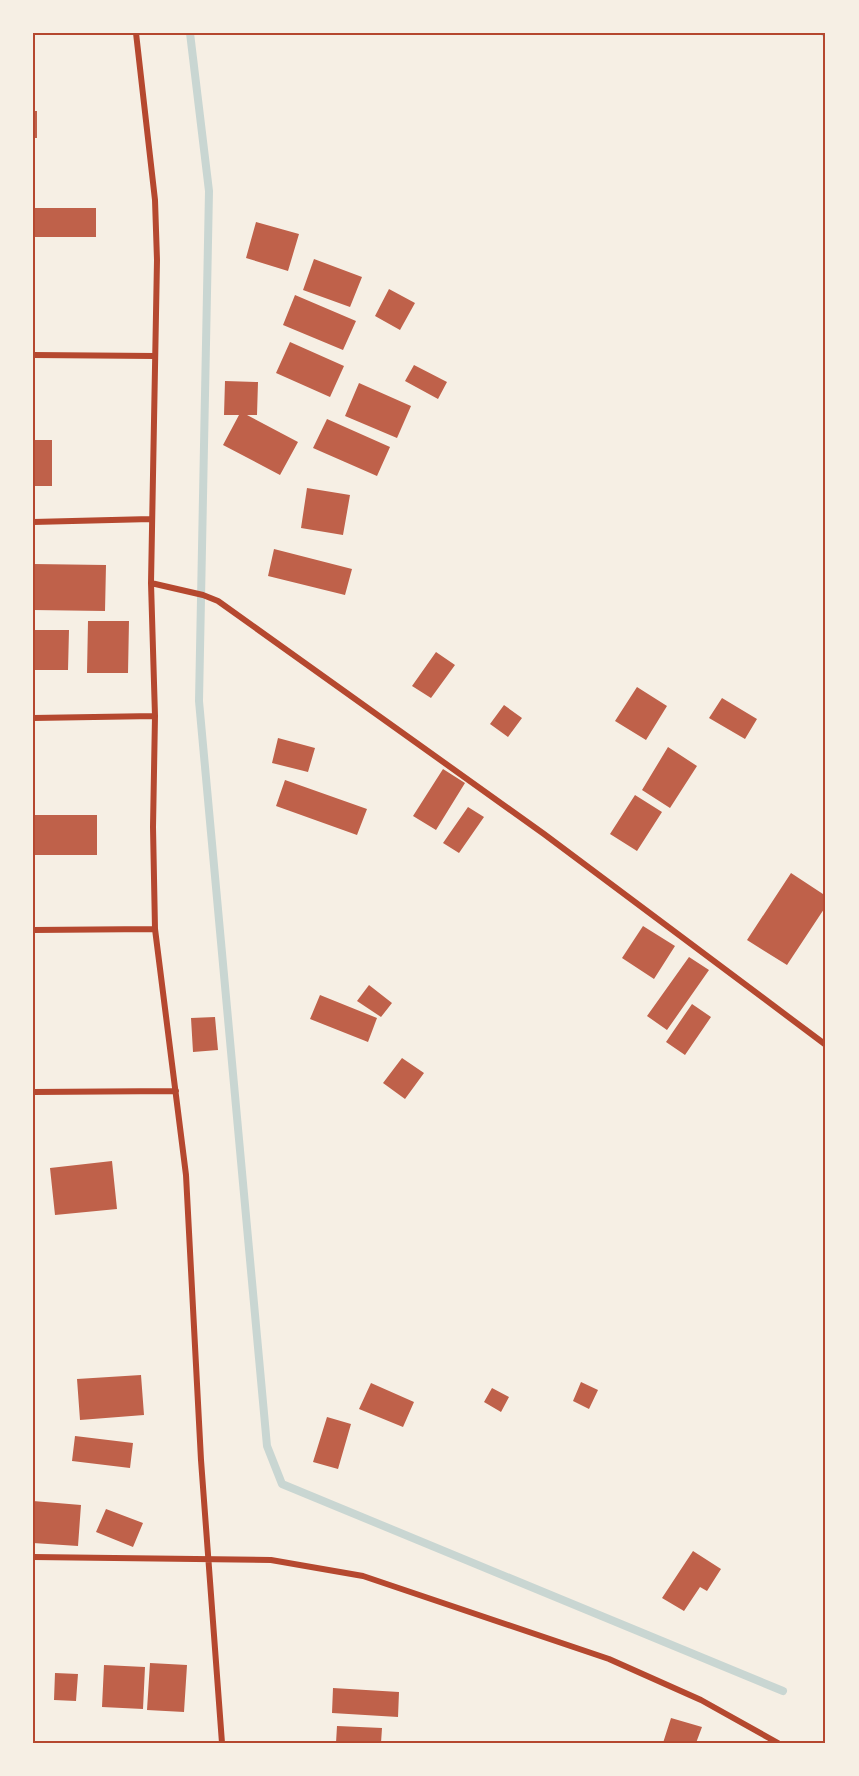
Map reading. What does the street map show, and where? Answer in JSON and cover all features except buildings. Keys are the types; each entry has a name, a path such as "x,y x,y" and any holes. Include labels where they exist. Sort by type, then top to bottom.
{"street":[{"path":"135,33 155,200 157,260 151,519 155,716 153,827 155,929 186,1175 200,1449 222,1743"},
{"path":"33,355 155,357"},
{"path":"33,522 151,519"},
{"path":"151,583 203,595 218,601 544,834 826,1045"},
{"path":"33,718 155,716"},
{"path":"33,930 155,929"},
{"path":"33,1092 176,1091"},
{"path":"33,1557 271,1560 375,1580 609,1659 701,1700 778,1743"}],"waterway":[{"path":"190,33 209,191 199,701 267,1446 282,1484 783,1691"}]}
